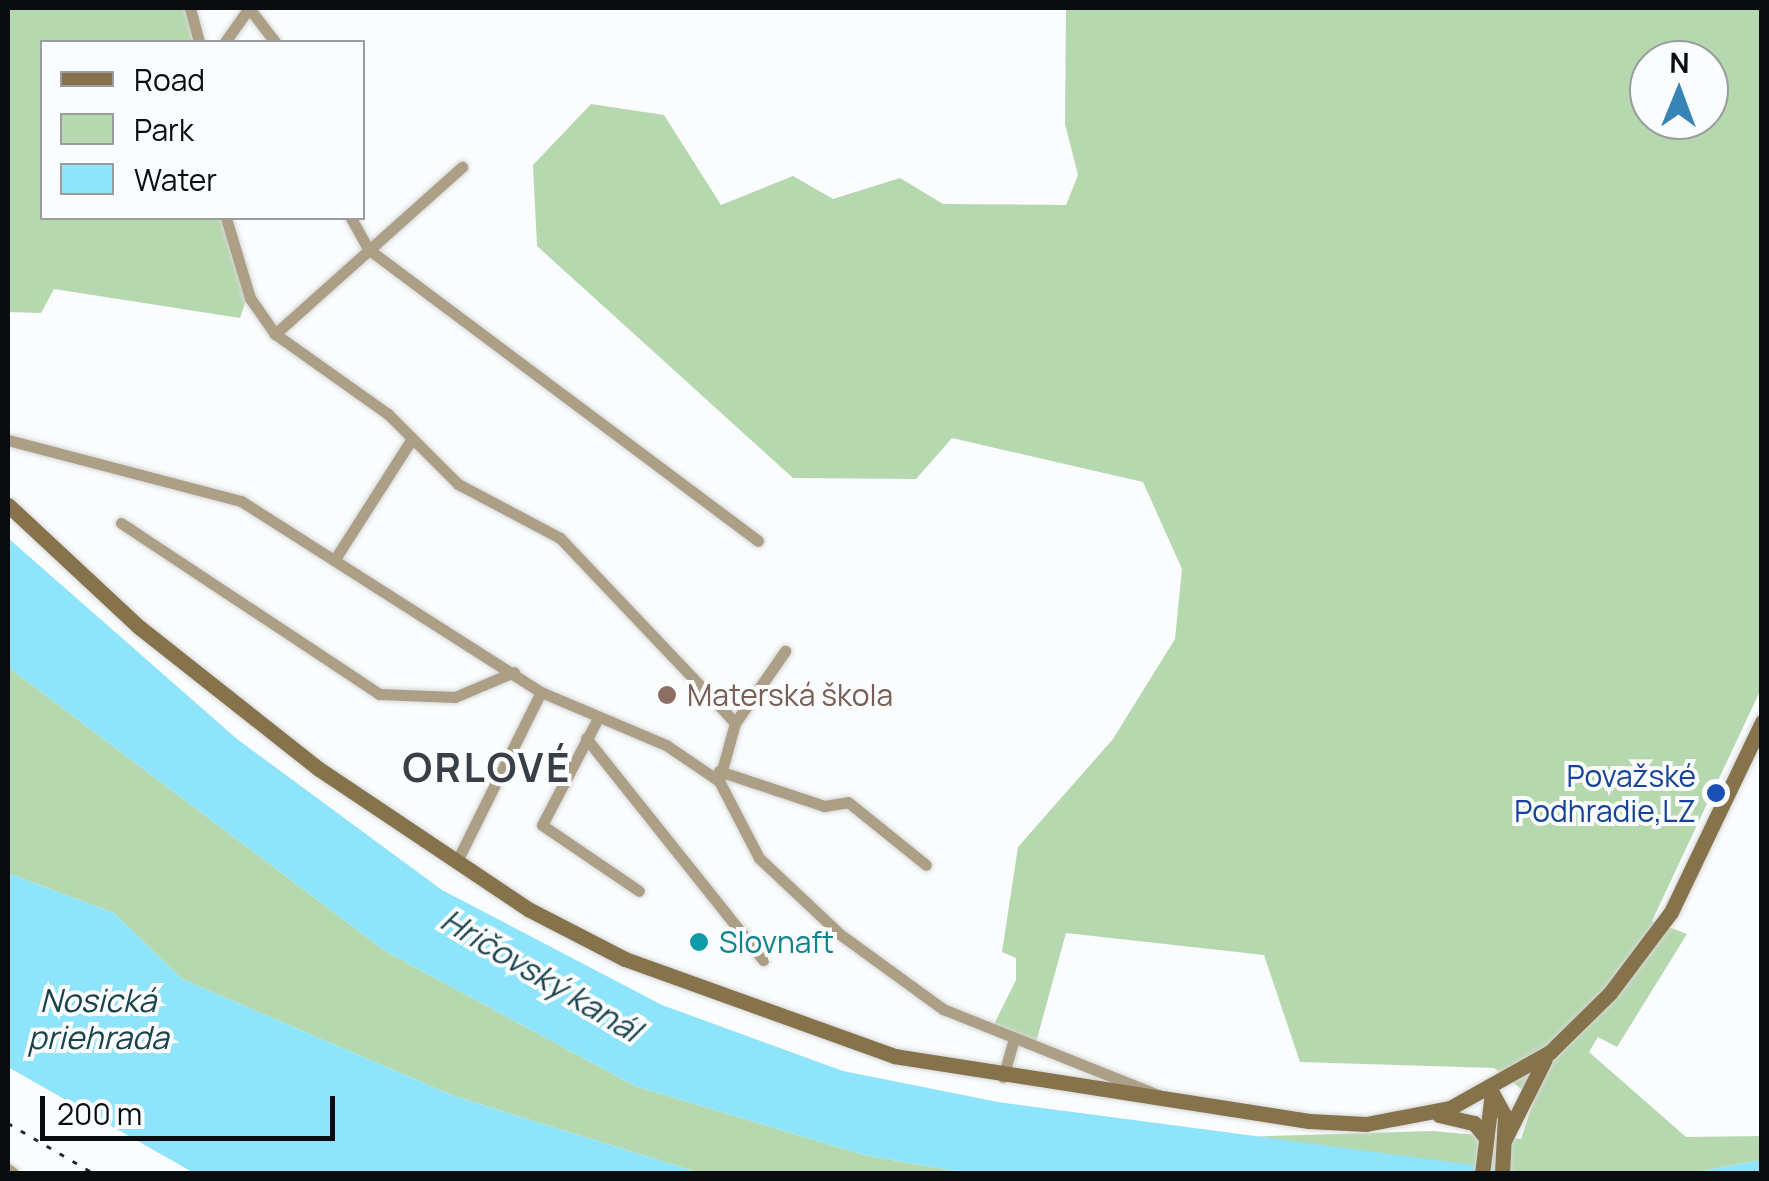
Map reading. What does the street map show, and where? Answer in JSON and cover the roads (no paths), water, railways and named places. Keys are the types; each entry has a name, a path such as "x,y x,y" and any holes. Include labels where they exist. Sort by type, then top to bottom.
{"main road":[{"path":"8,505 139,627 456,862 666,978 836,1040 1003,1077 1330,1123 1430,1114 1467,1120 1486,1144"},
{"path":"1430,1114 1492,1092 1550,1052 1671,912 1762,722"},
{"path":"1502,1174 1505,1146 1550,1052"},
{"path":"1482,1174 1492,1092"},
{"path":"1492,1092 1505,1146"}],"street":[{"path":"190,8 198,40"},
{"path":"226,40 249,8 273,40"},
{"path":"275,334 462,167"},
{"path":"227,220 250,298 275,334 411,440 458,484 560,538 734,723"},
{"path":"352,220 368,249 758,541"},
{"path":"8,440 241,501 540,692 596,722 666,745 720,776 824,806 848,802 926,865"},
{"path":"336,559 411,440"},
{"path":"121,523 379,694 456,698 514,672"},
{"path":"784,651 734,723 720,776 743,840 841,935 928,1000 1013,1043 1167,1102"},
{"path":"456,862 540,692"},
{"path":"596,722 542,824 639,890"},
{"path":"586,738 764,960"},
{"path":"1003,1077 1013,1043"}],"water":[{"name":"Hričovský kanál","path":"8,538 237,739 442,890 662,1005 843,1071 998,1102 1533,1173 967,1173 864,1155 635,1086 385,951 8,667"},
{"name":"Nosická priehrada","path":"8,873 114,913 182,979 454,1096 700,1173 194,1173 8,1067"},
{"path":"1761,1160 1761,1173 1690,1173"}],"railway":[{"path":"8,1123 95,1174"}],"place":[{"name":"Materská škola","path":"667,695"},
{"name":"Považské Podhradie,LZ","path":"1716,793"},
{"name":"Slovnaft","path":"699,942"}],"district":[{"name":"ORLOVÉ","path":"487,767"}]}
